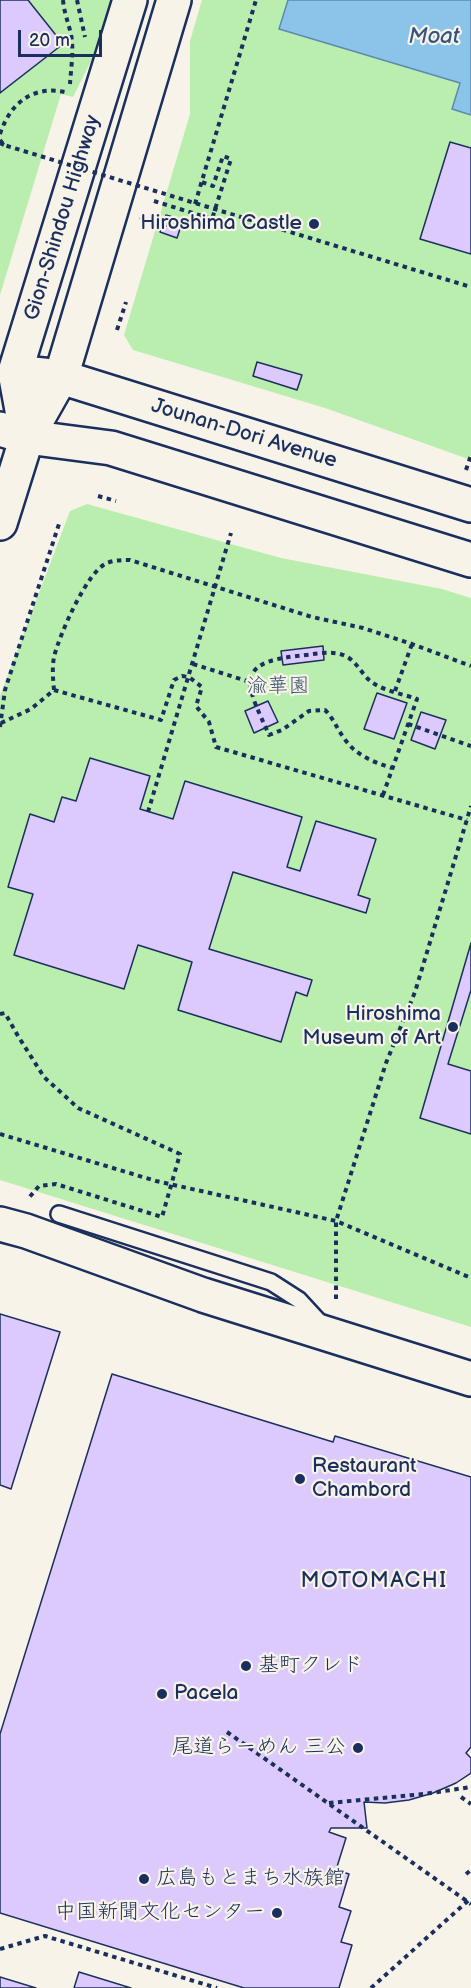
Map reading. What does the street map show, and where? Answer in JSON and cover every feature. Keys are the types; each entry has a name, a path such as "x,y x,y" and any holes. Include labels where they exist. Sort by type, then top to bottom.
{"main road":[{"name":"Gion-Shindou Highway","path":"0,523 14,433 8,370 130,0"},
{"name":"Gion-Shindou Highway","path":"14,433 61,377 174,0"},
{"name":"Jounan-Dori Avenue","path":"8,370 61,377 471,505"},
{"path":"14,433 111,448 471,560"},
{"path":"0,1224 26,1231 203,1295 471,1379"}],"lane":[{"path":"59,1214 271,1282 299,1300 331,1335"}],"path":[{"path":"0,134 10,110 31,95 44,91 69,93 72,44 63,0"},
{"path":"195,204 256,0"},
{"path":"1,143 471,287"},
{"path":"154,201 212,219 231,159 223,156 213,186 202,182"},
{"path":"138,196 141,187"},
{"path":"133,214 171,226 150,223"},
{"path":"117,330 126,302"},
{"path":"466,470 471,455"},
{"path":"98,496 116,501"},
{"path":"1,725 5,690 58,524"},
{"path":"148,812 231,533"},
{"path":"54,690 54,657 79,596 92,575 105,564 118,560 130,560 312,617 363,628 471,666"},
{"path":"395,691 412,644"},
{"path":"382,795 392,768 417,699 376,685 366,678 353,660 341,654 275,658 260,665 253,673 250,682 251,692 269,735 282,730 309,711 325,710 353,749 374,762 392,768"},
{"path":"193,664 250,682"},
{"path":"54,690 161,720 174,680 182,676 189,677 202,687 196,706 209,722 216,747 467,820"},
{"path":"1,725 31,709 54,690"},
{"path":"408,724 471,746"},
{"path":"336,1299 336,1221 386,1063 416,992 471,806"},
{"path":"0,1014 5,1013 44,1077 78,1108 180,1154 162,1217 56,1184 39,1186 26,1200"},
{"path":"0,1134 172,1184 336,1221 471,1278"},
{"path":"227,1732 470,1902 371,1988"},
{"path":"328,1803 471,1787"},
{"path":"461,1797 471,1803"},
{"path":"466,1875 471,1870"},
{"path":"0,1949 45,1936 217,1988"}],"green space":[{"path":"0,0 112,0 96,51 73,97 61,94 0,295"},
{"name":"Hiroshima Castle","path":"202,0 471,0 471,460 325,408 133,350 124,335 190,114 190,41"},
{"name":"渝華園","path":"87,504 281,558 442,589 471,598 471,1327 0,1180 0,696 70,511"}],"water":[{"name":"Moat","path":"288,0 471,0 471,115 452,109 460,83 279,29"}],"building":[{"path":"0,0 28,0 63,44 0,93"},
{"path":"450,142 471,148 471,254 420,239"},
{"path":"166,215 183,220 177,238 160,232"},
{"path":"257,362 302,375 297,390 253,376"},
{"path":"323,646 324,660 283,665 281,651"},
{"path":"377,693 407,703 394,739 364,729"},
{"path":"268,701 278,722 254,733 245,711"},
{"path":"421,712 446,720 435,749 411,740"},
{"path":"90,758 150,776 140,809 173,819 185,781 302,817 287,867 300,871 316,821 376,839 358,895 370,899 366,913 233,872 209,949 312,980 307,996 296,992 281,1042 178,1010 192,962 138,945 124,989 14,955 33,894 8,887 30,814 54,822 62,797 76,801"},
{"name":"Hiroshima Museum of Art","path":"471,943 471,990 448,1064 471,1071 471,1134 420,1118"},
{"path":"0,1314 60,1332 11,1489 0,1485"},
{"name":"基町クレド","path":"112,1374 333,1442 335,1436 471,1477 471,1747 466,1753 471,1758 471,1773 456,1783 409,1800 385,1803 364,1802 367,1828 331,1828 329,1832 346,1838 336,1870 349,1874 339,1907 351,1911 341,1942 352,1945 339,1988 244,1988 0,1913 0,1734"},
{"path":"79,1972 131,1988 74,1988"},
{"path":"0,1977 36,1988 0,1988"}],"place":[{"name":"Hiroshima Castle","path":"314,224"},
{"name":"Hiroshima Museum of Art","path":"453,1027"},
{"name":"Restaurant Chambord","path":"300,1479"},
{"name":"基町クレド","path":"246,1666"},
{"name":"Pacela","path":"162,1694"},
{"name":"尾道らーめん 三公","path":"358,1748"},
{"name":"広島もとまち水族館","path":"144,1879"},
{"name":"中国新聞文化センター","path":"277,1913"}],"district":[{"name":"MOTOMACHI","path":"374,1581"}]}
